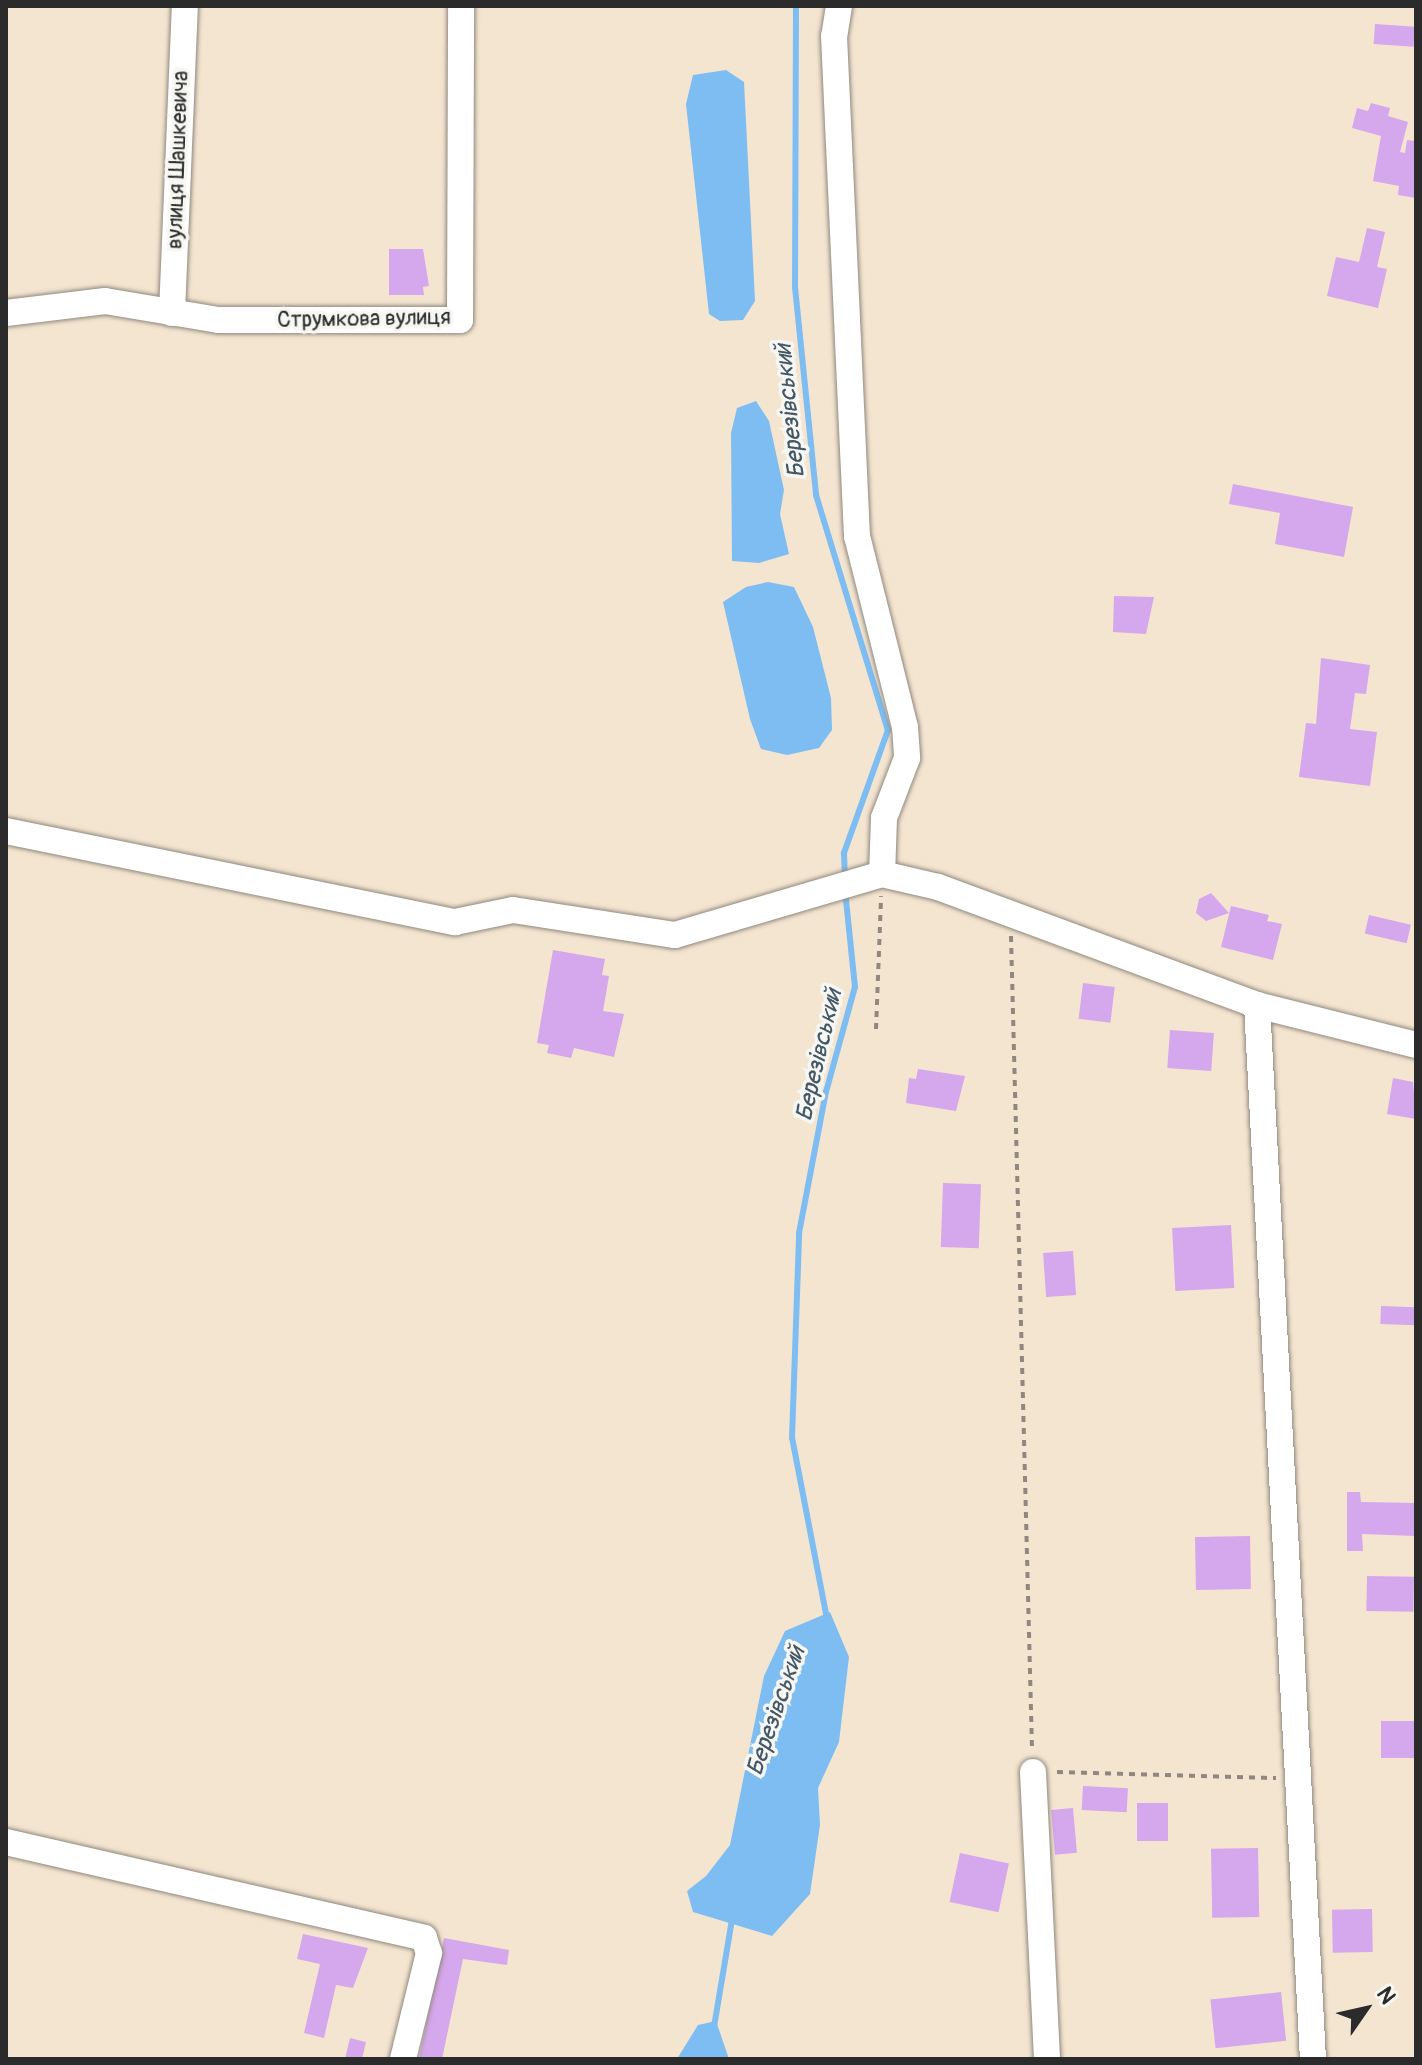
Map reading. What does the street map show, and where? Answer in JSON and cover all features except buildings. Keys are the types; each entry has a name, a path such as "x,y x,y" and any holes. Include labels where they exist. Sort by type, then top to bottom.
{"street":[{"name":"вулиця Шашкевича","path":"172,313 185,6"},
{"name":"Струмкова вулиця","path":"6,313 105,301 218,320 460,320 461,6"},
{"path":"839,6 834,36 857,536 905,727 907,758 884,818 882,874"},
{"path":"6,831 455,922 513,910 675,935 882,874 938,887 1257,1005 1416,1045"},
{"path":"1257,1005 1313,2059"},
{"path":"1033,1772 1047,2059"},
{"path":"6,1842 424,1938 429,1953 403,2059"}],"path":[{"path":"876,1029 882,874"},
{"path":"1010,914 1033,1772 1298,1779"}],"water":[{"path":"726,70 744,82 755,301 743,320 720,321 709,314 686,104 693,75"},
{"path":"756,401 769,421 784,490 780,514 789,554 759,563 732,561 731,433 737,408"},
{"path":"768,582 794,587 813,627 831,698 832,730 819,748 787,755 761,749 750,719 723,602 746,587"},
{"path":"830,1612 849,1657 839,1742 818,1788 820,1825 810,1894 772,1936 693,1912 687,1891 706,1876 730,1845 764,1676 785,1631"},
{"path":"716,2021 729,2059 677,2059 698,2025"}],"waterway":[{"name":"Березівський","path":"796,6 795,287 816,495 888,730 844,853 845,879"},
{"name":"Березівський","path":"827,1619 792,1438 799,1233 826,1092 855,987 845,890"},
{"name":"Березівський","path":"714,2027 732,1919"}]}
